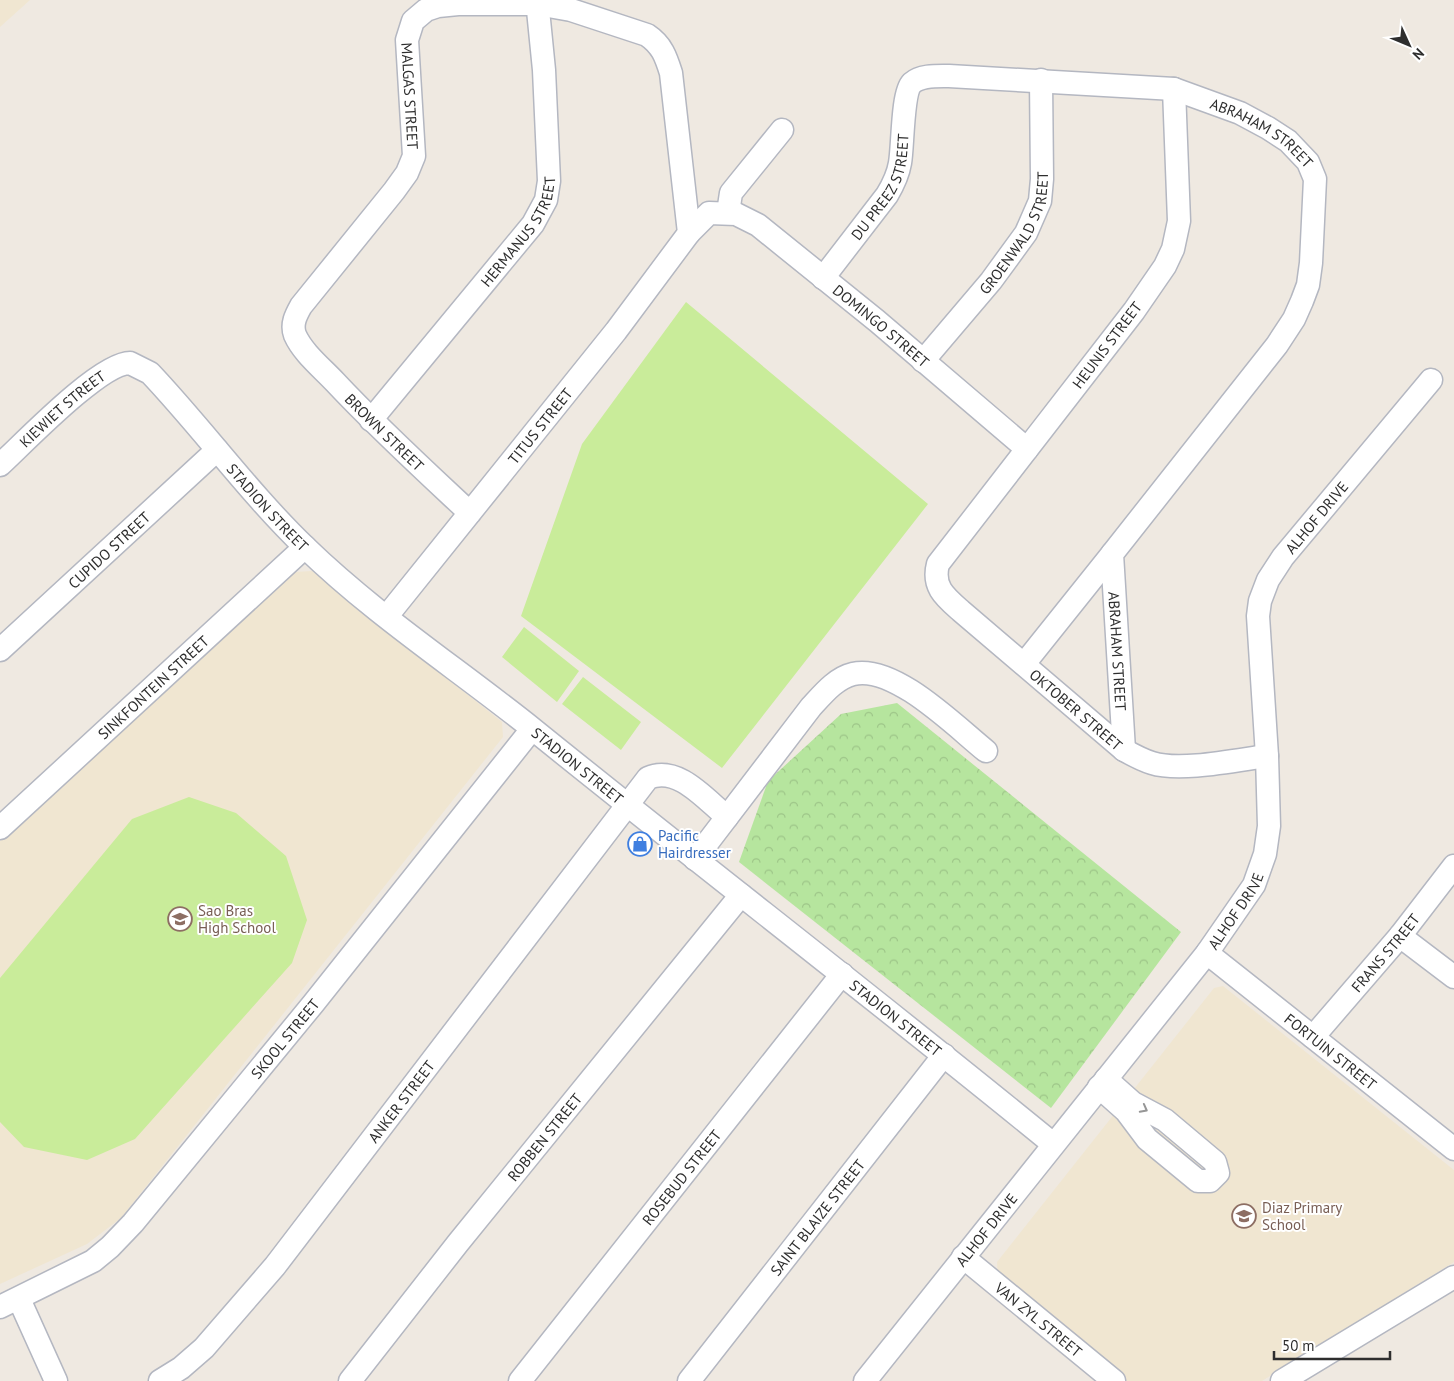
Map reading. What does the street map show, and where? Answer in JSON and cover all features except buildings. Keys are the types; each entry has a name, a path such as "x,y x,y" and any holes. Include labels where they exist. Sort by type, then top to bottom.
{"street":[{"path":"537,2 633,28 658,42 665,54 671,74 689,233"},
{"name":"MALGAS STREET","path":"304,348 295,334 293,325 300,306 394,191 407,173 414,156 407,40 413,21 426,10 438,6 537,2"},
{"name":"HERMANUS STREET","path":"371,420 533,224 546,200 549,161 537,2"},
{"name":"ABRAHAM STREET","path":"910,84 924,77 933,76 1041,80 1174,89 1240,113 1268,128 1288,141 1308,162 1315,180 1311,263 1308,285 1302,301 1277,345 1024,664"},
{"name":"GROENWALD STREET","path":"924,360 991,281 1026,233 1040,201 1042,179 1041,80"},
{"name":"DU PREEZ STREET","path":"823,278 887,195 894,182 900,164 907,95 910,84"},
{"name":"HEUNIS STREET","path":"938,564 1152,287 1173,249 1179,221 1174,89"},
{"path":"728,213 731,193 782,130"},
{"name":"TITUS STREET","path":"387,616 616,331 689,233 709,213 728,213"},
{"name":"DOMINGO STREET","path":"728,213 758,225 924,360 1027,449"},
{"name":"BROWN STREET","path":"304,348 371,420 470,513"},
{"name":"STADION STREET","path":"130,363 150,372 304,547 387,616 842,974 1053,1144"},
{"name":"KIEWIET STREET","path":"0,465 95,379 113,368 130,363"},
{"name":"ALHOF DRIVE","path":"865,1381 1207,953 1239,909 1260,871 1269,826 1267,756 1258,616 1260,601 1268,580 1283,557 1431,380"},
{"name":"CUPIDO STREET","path":"0,650 217,450"},
{"name":"SINKFONTEIN STREET","path":"0,828 304,547"},
{"name":"ABRAHAM STREET","path":"1112,554 1124,750"},
{"name":"OKTOBER STREET","path":"938,564 936,581 943,594 1124,750 1152,764 1164,766 1181,766 1267,756"},
{"path":"695,859 811,707 831,686 853,674 875,673 900,682 986,751"},
{"name":"SKOOL STREET","path":"9,1303 93,1261 110,1247 133,1223 313,1004 532,729"},
{"name":"ANKER STREET","path":"160,1381 182,1368 204,1348 276,1266 625,805 648,778 658,774 669,774 682,780 727,817"},
{"name":"FRANS STREET","path":"1313,1037 1400,936 1454,866"},
{"name":"ROBBEN STREET","path":"350,1381 458,1243 741,895"},
{"path":"1400,936 1454,978"},
{"name":"FORTUIN STREET","path":"1207,953 1454,1149"},
{"name":"ROSEBUD STREET","path":"520,1381 842,974"},
{"name":"SAINT BLAIZE STREET","path":"689,1381 944,1055"},
{"path":"1102,1083 1172,1126 1215,1162 1218,1173 1210,1181 1198,1180 1147,1139 1102,1083"},
{"name":"VAN ZYL STREET","path":"963,1257 1114,1381"},
{"path":"1282,1381 1454,1277"},
{"path":"9,1303 56,1381"}],"shaded area":[{"path":"0,0 30,0 0,27"},
{"name":"Sao Bras High School","path":"312,571 502,722 503,737 121,1218 87,1244 0,1284 0,841 295,572"},
{"name":"Diaz Primary School","path":"1223,986 1454,1170 1454,1262 1262,1381 1127,1381 998,1279 997,1262 1214,988"}],"green space":[{"path":"686,302 928,504 722,768 521,616 582,444"},
{"path":"524,627 579,671 557,702 502,657"},
{"path":"583,677 641,722 621,750 562,704"},
{"path":"897,703 1181,932 1051,1108 739,862 768,781 841,714"},
{"path":"189,797 236,813 286,856 307,920 292,963 135,1139 87,1160 24,1147 0,1122 0,978 132,819"}],"place":[{"name":"Pacific Hairdresser","path":"640,844"},
{"name":"Sao Bras High School","path":"180,919"},
{"name":"Diaz Primary School","path":"1244,1216"}]}
